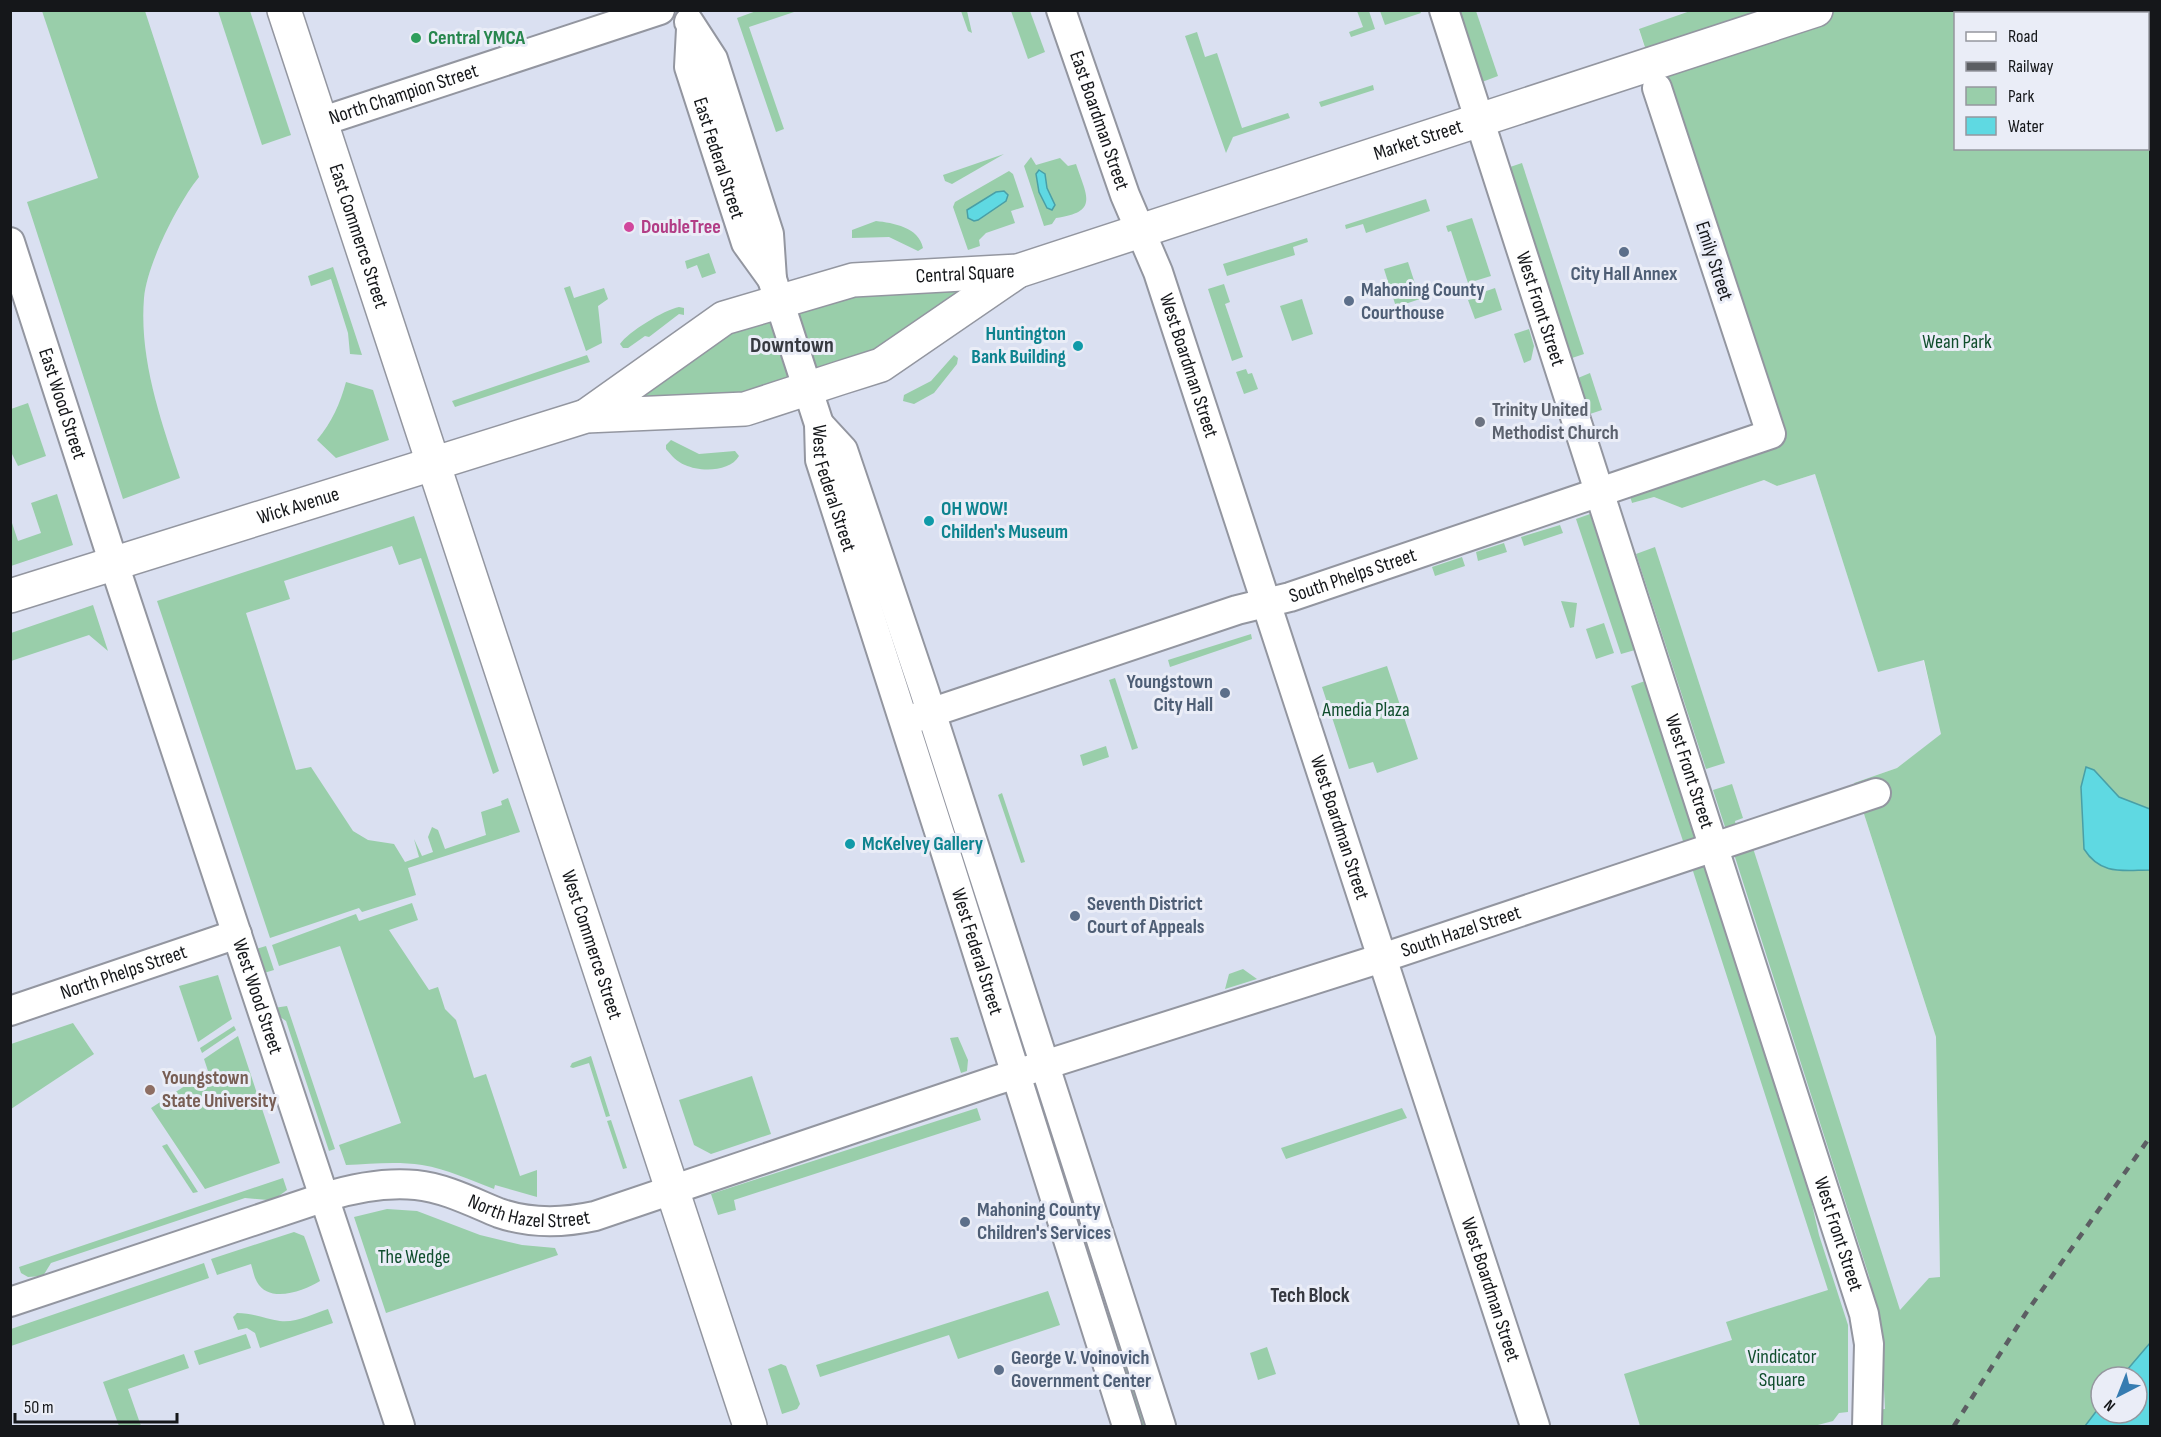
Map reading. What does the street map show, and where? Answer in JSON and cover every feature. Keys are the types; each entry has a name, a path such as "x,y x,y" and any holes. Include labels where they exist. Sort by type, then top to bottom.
{"main road":[{"name":"East Commerce Street","path":"284,10 433,463"},
{"name":"Market Street","path":"1018,271 1816,10"},
{"name":"Central Square","path":"586,416 724,318 775,290 853,280 1018,271"},
{"name":"Central Square","path":"586,416 745,409 880,365 1018,271"},
{"name":"Wick Avenue","path":"10,596 586,416"},
{"name":"West Commerce Street","path":"433,463 750,1426"}],"street":[{"name":"North Champion Street","path":"320,122 660,10"},
{"name":"East Boardman Street","path":"1061,10 1140,231"},
{"name":"West Front Street","path":"1443,10 1864,1314 1869,1344 1867,1426"},
{"name":"East Federal Street","path":"688,20 689,67 746,243 775,290 819,424"},
{"name":"Emily Street","path":"1658,88 1771,434"},
{"name":"West Boardman Street","path":"1140,231 1158,272 1535,1426"},
{"name":"East Wood Street","path":"10,242 114,564"},
{"name":"West Federal Street","path":"819,424 843,450 918,717 1014,1075 1127,1426"},
{"name":"South Phelps Street","path":"918,717 1237,610 1267,604 1771,434"},
{"name":"West Wood Street","path":"114,564 400,1426"},
{"name":"West Federal Street","path":"918,717 1044,1066 1161,1426"},
{"name":"South Hazel Street","path":"1044,1066 1382,958 1876,793"},
{"name":"North Phelps Street","path":"10,1011 237,934"},
{"name":"North Hazel Street","path":"10,1302 325,1197 374,1186 417,1185 442,1191 525,1220 549,1222 595,1216 672,1188 1044,1066"}],"shaded area":[{"path":"10,11 1693,11 1639,30 1771,434 1626,484 1632,503 1654,497 1682,508 1764,480 1777,486 1815,474 1878,671 1923,659 1942,734 1897,768 1854,783 1936,1037 1940,1278 1909,1407 1867,1426 11,1426"}],"green space":[{"path":"759,10 797,11 749,27 784,129 776,132 737,18"},
{"name":"Wean Park","path":"1693,10 2150,11 2150,1343 2131,1365 2089,1365 2089,1421 2085,1426 1867,1426 1868,1410 1885,1409 1881,1331 1869,1276 1734,854 1753,848 1900,1310 1929,1278 1940,1277 1936,1037 1854,783 1897,768 1941,734 1924,660 1878,672 1815,474 1777,486 1764,480 1682,508 1654,497 1632,503 1626,483 1771,433 1639,29"},
{"path":"42,11 145,11 199,177 165,234 151,268 144,298 143,321 148,367 159,412 180,478 123,499 27,202 98,178"},
{"path":"218,11 250,11 291,135 262,145"},
{"path":"961,11 967,11 972,33 968,31"},
{"path":"1011,11 1030,11 1045,52 1028,59"},
{"path":"1357,11 1369,11 1375,29 1351,37 1349,32 1363,27"},
{"path":"1380,11 1420,11 1421,13 1385,25"},
{"path":"1458,11 1476,11 1498,76 1482,82"},
{"path":"1197,32 1205,57 1217,53 1242,128 1288,113 1290,118 1233,137 1226,153 1185,36"},
{"path":"1373,85 1374,90 1321,107 1319,102"},
{"path":"1004,154 952,184 945,181 943,175"},
{"path":"1031,157 1036,165 1060,158 1068,166 1076,164 1086,194 1084,207 1079,212 1056,218 1052,224 1044,226 1024,166"},
{"path":"1522,163 1584,354 1572,358 1510,167"},
{"path":"1009,171 1013,174 1024,207 1011,211 1015,223 986,233 979,240 980,246 968,250 953,207 955,202"},
{"path":"1426,199 1430,211 1366,233 1363,224 1346,229 1345,225"},
{"path":"1472,218 1491,276 1468,283 1451,231 1448,232 1446,226"},
{"path":"876,221 904,227 911,231 921,241 923,248 918,251 889,237 852,238 852,230"},
{"path":"1307,238 1308,242 1293,247 1295,255 1227,276 1223,264"},
{"path":"709,253 716,273 702,278 697,265 687,269 685,261"},
{"path":"1408,262 1420,299 1396,307 1384,269"},
{"path":"333,267 362,355 350,354 348,333 331,279 311,286 308,276"},
{"path":"1018,271 880,365 745,409 586,416 724,318 853,280"},
{"path":"1224,284 1230,302 1225,304 1243,357 1232,361 1208,289"},
{"path":"570,286 574,298 604,288 608,299 598,306 602,343 586,351 564,288"},
{"path":"1495,288 1502,310 1475,319 1468,300 1473,299 1472,296"},
{"path":"1302,299 1313,334 1292,341 1280,306"},
{"path":"679,307 684,308 684,315 679,314 649,337 645,336 628,348 623,348 620,344 647,322"},
{"path":"1529,329 1534,346 1531,360 1524,363 1514,334"},
{"path":"587,355 590,362 455,407 452,401"},
{"path":"954,355 958,358 957,364 934,393 914,404 903,401 904,395 931,381"},
{"path":"1246,369 1248,374 1252,373 1258,389 1244,394 1236,372"},
{"path":"1590,373 1602,410 1590,414 1578,378"},
{"path":"346,382 373,390 389,440 336,458 317,440 335,412"},
{"path":"28,403 46,456 18,466 11,452 11,409"},
{"path":"671,440 699,454 735,451 739,456 722,468 698,469 679,462 672,456 666,449 666,445"},
{"path":"57,494 73,545 11,566 11,520 18,541 41,533 31,503"},
{"path":"1590,514 1635,650 1621,654 1576,519"},
{"path":"414,516 499,771 493,774 421,558 399,565 392,546 284,581 290,599 246,613 296,770 311,767 353,831 368,840 394,844 405,862 419,857 414,839 422,856 433,852 428,837 432,827 438,830 445,849 486,835 481,812 502,805 501,801 508,798 520,832 408,868 416,895 362,912 359,908 270,938 157,601"},
{"path":"1560,525 1563,533 1524,546 1521,537"},
{"path":"1504,543 1507,552 1478,561 1476,552"},
{"path":"1655,547 1725,763 1706,769 1636,554"},
{"path":"1462,557 1465,566 1435,576 1432,567"},
{"path":"1561,601 1577,603 1574,627 1570,628"},
{"path":"93,605 108,651 89,635 11,661 11,633"},
{"path":"1604,623 1614,653 1596,659 1586,629"},
{"path":"1251,634 1252,639 1170,667 1168,660"},
{"name":"Amedia Plaza","path":"1387,666 1418,759 1377,773 1373,762 1349,769 1322,687"},
{"path":"1115,678 1138,748 1132,750 1109,680"},
{"path":"1645,681 1698,839 1684,844 1631,686"},
{"path":"1106,746 1109,757 1083,766 1080,755"},
{"path":"1732,784 1743,818 1735,821 1736,826 1726,830 1713,790"},
{"path":"1002,793 1025,862 1021,863 998,795"},
{"name":"Vindicator Square","path":"1705,864 1800,1152 1819,1235 1848,1325 1848,1412 1839,1413 1833,1421 1814,1426 1640,1426 1624,1374 1732,1340 1726,1322 1828,1290 1692,868"},
{"path":"412,903 418,920 389,930 429,990 438,987 445,1009 456,1020 474,1078 486,1074 520,1176 537,1170 537,1197 495,1185 494,1189 449,1172 422,1165 393,1163 346,1165 339,1145 401,1123 340,946 279,966 272,945 356,914 359,921"},
{"path":"266,946 274,970 264,973 256,949"},
{"path":"1243,969 1257,979 1225,989 1229,974"},
{"path":"218,975 232,1019 198,1042 179,986"},
{"path":"287,1006 335,1149 329,1151 286,1021 276,1014 274,1008"},
{"path":"73,1023 94,1054 11,1109 11,1044"},
{"path":"234,1026 236,1030 202,1053 200,1048"},
{"path":"238,1036 280,1163 205,1189 151,1108 208,1071 204,1059"},
{"path":"958,1037 968,1060 967,1071 961,1073 950,1038"},
{"path":"591,1056 610,1116 606,1117 589,1063 570,1067 572,1063"},
{"path":"752,1076 771,1134 711,1154 694,1145 679,1100"},
{"path":"977,1108 981,1120 734,1200 736,1210 718,1215 711,1194"},
{"path":"1402,1108 1407,1118 1286,1159 1281,1148"},
{"path":"611,1120 627,1168 623,1169 607,1121"},
{"path":"167,1144 198,1192 193,1193 162,1146"},
{"path":"283,1178 287,1190 276,1198 268,1200 245,1198 51,1263 43,1276 28,1277 21,1273 19,1267"},
{"name":"The Wedge","path":"387,1209 417,1211 480,1235 522,1245 555,1248 558,1255 386,1313 354,1217"},
{"path":"294,1232 304,1236 306,1241 320,1281 313,1285 287,1294 270,1293 262,1289 257,1282 251,1264 217,1275 211,1259"},
{"path":"204,1263 209,1278 11,1346 11,1329"},
{"path":"1048,1291 1060,1325 958,1359 949,1335 820,1377 816,1365"},
{"path":"328,1309 333,1323 260,1348 255,1333 247,1328 238,1330 233,1317 237,1313 243,1313 292,1321"},
{"path":"1106,1312 1112,1316 1152,1426 1139,1426 1104,1314"},
{"path":"246,1334 251,1348 199,1365 194,1351"},
{"path":"1267,1347 1276,1374 1258,1380 1250,1353"},
{"path":"184,1354 189,1368 128,1389 141,1426 119,1426 103,1382"},
{"path":"781,1364 786,1366 800,1404 797,1409 782,1414 768,1369"}],"water":[{"path":"1039,170 1045,174 1047,188 1055,205 1052,210 1047,208 1039,192 1036,174"},
{"path":"1004,191 1008,195 1006,201 978,220 968,218 967,210 996,192"},
{"path":"2086,767 2094,770 2119,797 2150,809 2150,870 2105,868 2091,858 2084,849 2081,787"},
{"path":"2150,1343 2150,1426 2085,1426 2089,1421 2089,1425 2149,1425 2149,1365 2131,1365"}],"railway":[{"path":"1954,1426 2026,1313 2150,1137"}],"place":[{"name":"Central YMCA","path":"416,38"},
{"name":"DoubleTree","path":"629,227"},
{"name":"City Hall Annex","path":"1624,252"},
{"name":"Mahoning County Courthouse","path":"1349,301"},
{"name":"Huntington Bank Building","path":"1078,346"},
{"name":"Trinity United Methodist Church","path":"1480,422"},
{"name":"OH WOW! Childen's Museum","path":"929,521"},
{"name":"Youngstown City Hall","path":"1225,693"},
{"name":"McKelvey Gallery","path":"850,844"},
{"name":"Seventh District Court of Appeals","path":"1075,916"},
{"name":"Youngstown State University","path":"150,1090"},
{"name":"Mahoning County Children's Services","path":"965,1222"},
{"name":"George V. Voinovich Government Center","path":"999,1370"}],"district":[{"name":"Downtown","path":"792,345"},
{"name":"Tech Block","path":"1310,1295"}]}
